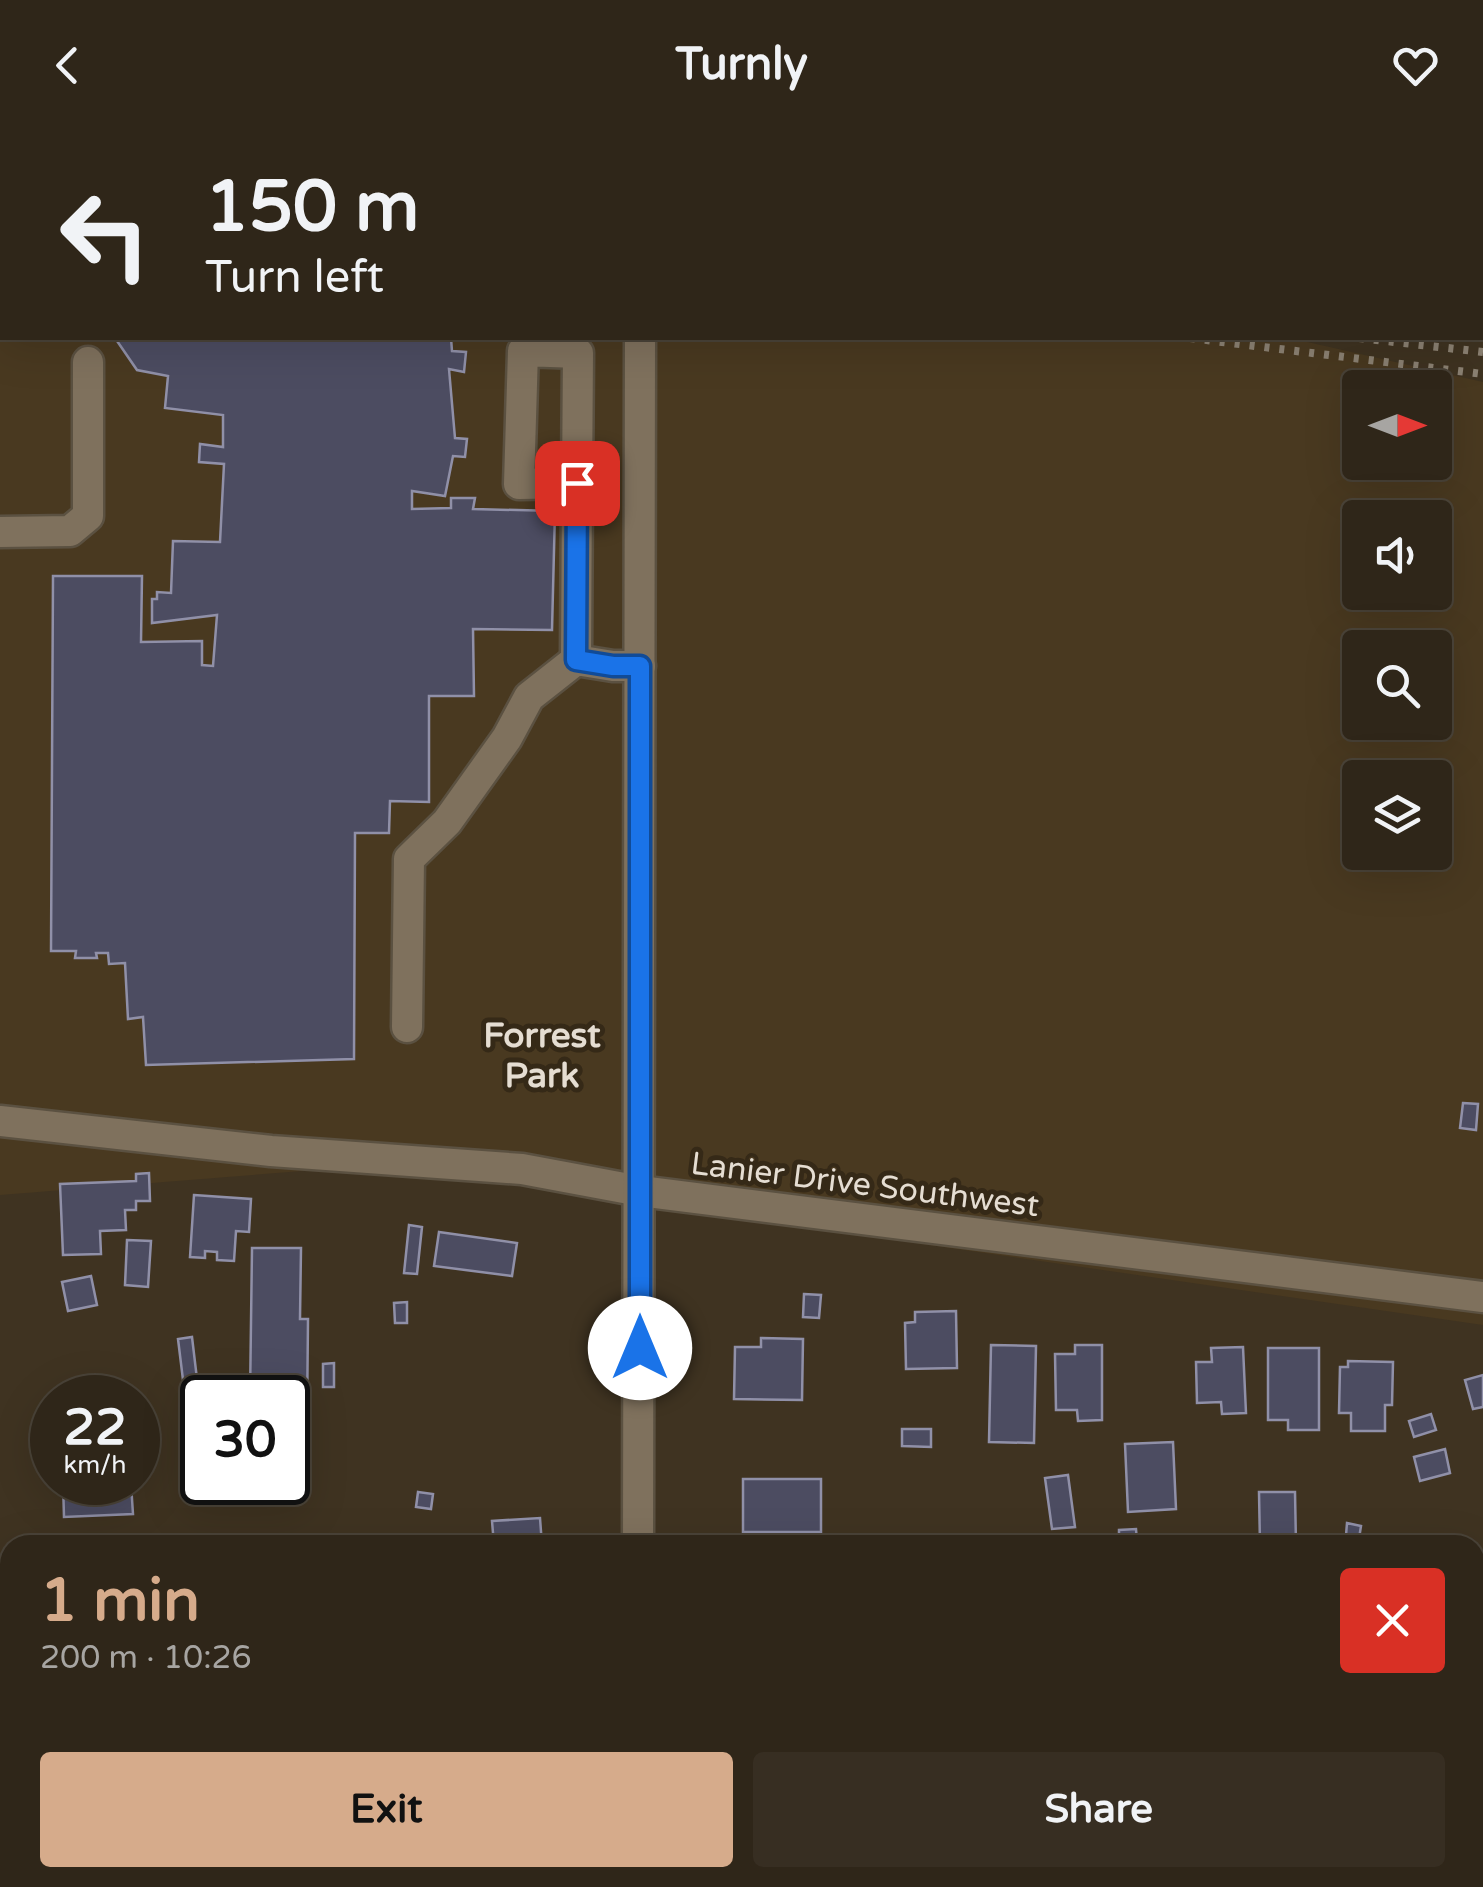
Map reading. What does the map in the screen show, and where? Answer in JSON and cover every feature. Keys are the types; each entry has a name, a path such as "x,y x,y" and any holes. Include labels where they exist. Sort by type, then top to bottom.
{"street":[{"path":"638,1535 640,340"},
{"path":"0,532 70,531 88,516 88,362"},
{"path":"576,660 577,483"},
{"path":"407,1028 409,859 447,822 507,738 528,697 576,660 640,666"},
{"name":"Lanier Drive Southwest","path":"0,1120 272,1151 522,1169 640,1190 1483,1297"}],"shaded area":[{"path":"0,340 1299,340 1430,370 1342,370 1342,480 1452,480 1452,375 1483,382 1483,1325 377,1165 0,1195"}],"building":[{"path":"116,340 451,340 452,351 466,352 464,372 449,369 455,438 467,439 465,457 453,456 445,496 412,491 412,509 451,508 451,498 475,498 473,509 555,511 552,630 473,629 474,696 429,696 429,802 390,801 389,833 355,833 354,1059 146,1065 143,1017 128,1019 125,963 109,964 108,953 96,953 97,958 75,958 76,951 51,951 53,576 142,576 141,642 202,641 202,665 213,666 217,615 152,623 152,599 157,599 157,592 171,593 173,541 220,542 224,464 199,462 200,444 223,447 223,415 165,408 168,376 137,370"},
{"path":"1463,1103 1478,1104 1476,1130 1460,1128"},
{"path":"149,1173 150,1201 136,1201 136,1210 125,1210 126,1230 100,1231 101,1254 63,1255 60,1184 136,1181 136,1174"},
{"path":"194,1195 251,1199 249,1232 236,1231 234,1261 217,1260 217,1252 205,1251 205,1258 190,1257"},
{"path":"409,1225 422,1227 417,1274 404,1273"},
{"path":"439,1232 517,1243 512,1276 434,1266"},
{"path":"127,1240 151,1241 148,1287 125,1285"},
{"path":"252,1248 301,1248 300,1319 308,1319 307,1375 250,1375"},
{"path":"91,1276 97,1305 68,1311 62,1282"},
{"path":"804,1294 821,1295 819,1318 803,1317"},
{"path":"407,1302 407,1323 395,1323 394,1303"},
{"path":"956,1311 957,1368 906,1369 905,1323 915,1322 915,1312"},
{"path":"192,1337 197,1375 182,1375 178,1339"},
{"path":"761,1338 803,1339 802,1400 734,1399 735,1347 761,1347"},
{"path":"991,1345 1036,1346 1034,1443 989,1442"},
{"path":"1075,1345 1102,1345 1102,1420 1078,1421 1077,1410 1056,1410 1055,1354 1075,1354"},
{"path":"1243,1347 1246,1413 1222,1414 1221,1402 1197,1403 1196,1362 1212,1362 1211,1348"},
{"path":"1268,1348 1319,1348 1319,1430 1288,1430 1288,1420 1268,1420"},
{"path":"1348,1361 1393,1362 1392,1405 1385,1405 1385,1431 1351,1431 1351,1413 1339,1413 1340,1367 1348,1367"},
{"path":"334,1363 334,1387 323,1387 323,1364"},
{"path":"1483,1375 1483,1407 1473,1409 1465,1380"},
{"path":"1431,1414 1436,1430 1414,1437 1409,1421"},
{"path":"902,1429 931,1429 931,1447 902,1446"},
{"path":"1173,1442 1176,1509 1128,1512 1125,1444"},
{"path":"1445,1449 1450,1473 1420,1481 1414,1457"},
{"path":"1068,1475 1075,1527 1052,1529 1045,1478"},
{"path":"743,1479 821,1479 821,1532 743,1532"},
{"path":"418,1492 433,1494 431,1509 416,1507"},
{"path":"1259,1492 1295,1492 1296,1535 1260,1535"},
{"path":"64,1505 132,1505 133,1514 64,1517"},
{"path":"540,1518 541,1535 493,1535 492,1521"},
{"path":"1347,1523 1361,1526 1360,1535 1346,1535"},
{"path":"1136,1529 1136,1535 1119,1535 1119,1530"}],"railway":[{"path":"1206,340 1483,374"},
{"path":"1377,340 1483,352"}],"district":[{"name":"Forrest Park","path":"542,1055"}],"route":[{"path":"577,483 576,660 640,666 640,1348"}]}
